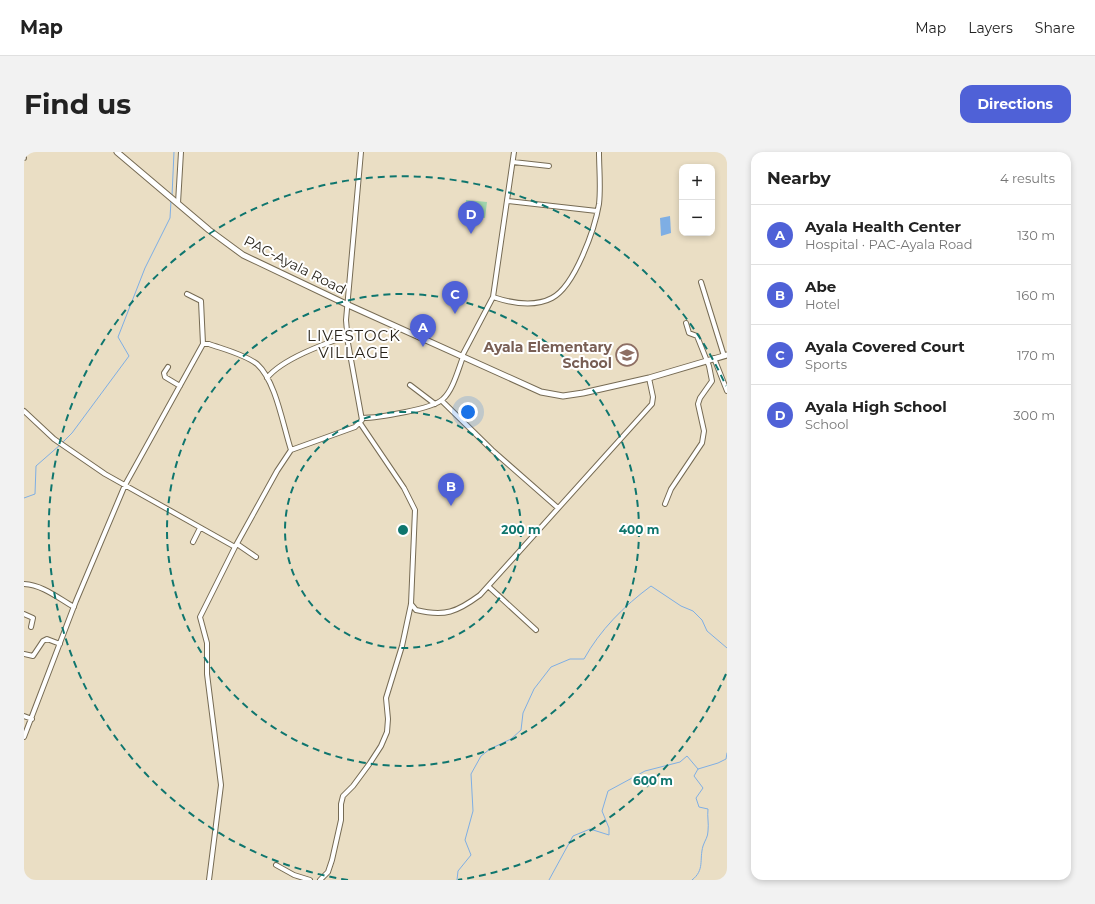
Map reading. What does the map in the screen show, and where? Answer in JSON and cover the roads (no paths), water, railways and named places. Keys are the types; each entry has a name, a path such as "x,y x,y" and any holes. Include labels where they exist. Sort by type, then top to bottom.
{"street":[{"path":"24,152 24,158"},
{"name":"PAC-Ayala Road","path":"117,152 209,230 244,255 507,378 553,395 563,396 583,393 649,378 726,355"},
{"path":"177,202 181,152"},
{"path":"210,880 221,785 207,674 207,643 200,616 277,471 291,450 351,428 360,423 362,418 347,336 346,304 361,152"},
{"path":"362,418 435,404 442,401 448,392 463,357 493,297 514,152"},
{"path":"493,297 526,303 542,302 554,297 570,278 583,255 592,233 599,203 599,152"},
{"path":"513,162 549,166"},
{"path":"508,201 597,211"},
{"path":"701,282 726,355"},
{"path":"24,737 74,607 125,485 203,344 201,301 198,298 188,294"},
{"path":"665,504 671,489 702,443 704,431 698,404 700,398 712,381 707,360 697,336 689,333 686,323"},
{"path":"267,378 271,373 296,357 314,348 347,336"},
{"path":"203,344 208,344 244,357 257,364 267,378 291,450"},
{"path":"714,358 727,391"},
{"path":"168,367 164,373 165,377 180,386"},
{"path":"411,604 416,610 445,613 462,608 480,595 652,404 653,397 649,378"},
{"path":"410,385 435,404"},
{"path":"442,401 492,450 558,508"},
{"path":"24,411 54,438 81,459 200,528 256,556"},
{"path":"320,880 328,872 332,860 341,820 341,804 343,796 353,786 370,763 381,746 387,732 388,719 386,698 402,646 411,604 415,510 404,488 360,423"},
{"path":"193,542 200,528"},
{"path":"24,584 47,590 74,607"},
{"path":"488,586 536,630"},
{"path":"24,614 32,618 31,627"},
{"path":"24,654 33,656 47,639 60,644"},
{"path":"24,716 32,719"},
{"path":"276,865 294,875 310,880"}],"water":[{"path":"670,216 671,233 661,236 660,218"}],"waterway":[{"path":"172,196 174,152"},
{"path":"62,443 72,433 129,356 118,337 145,268 170,218 171,201"},
{"path":"24,498 35,494 36,466 60,445"},
{"path":"457,880 458,871 471,855 465,840 473,811 471,774 481,756 490,749 511,739 521,730 523,713 534,689 551,667 570,659 584,659 597,638 613,619 651,586 681,606 693,611 702,620 707,631 727,648"},
{"path":"692,880 699,872 703,846 708,835 708,809 699,807 696,798 703,788 694,776 698,769 726,759 727,753"},
{"path":"549,880 573,836 590,829 609,835 609,828 602,811 608,791 645,771 680,762 687,756 698,769"}],"place":[{"name":"Ayala High School","path":"471,234"},
{"name":"Ayala Covered Court","path":"455,314"},
{"name":"Ayala Health Center","path":"423,347"},
{"name":"Ayala Elementary School","path":"627,355"},
{"name":"Abe","path":"451,506"}],"district":[{"name":"LIVESTOCK VILLAGE","path":"354,344"}]}
